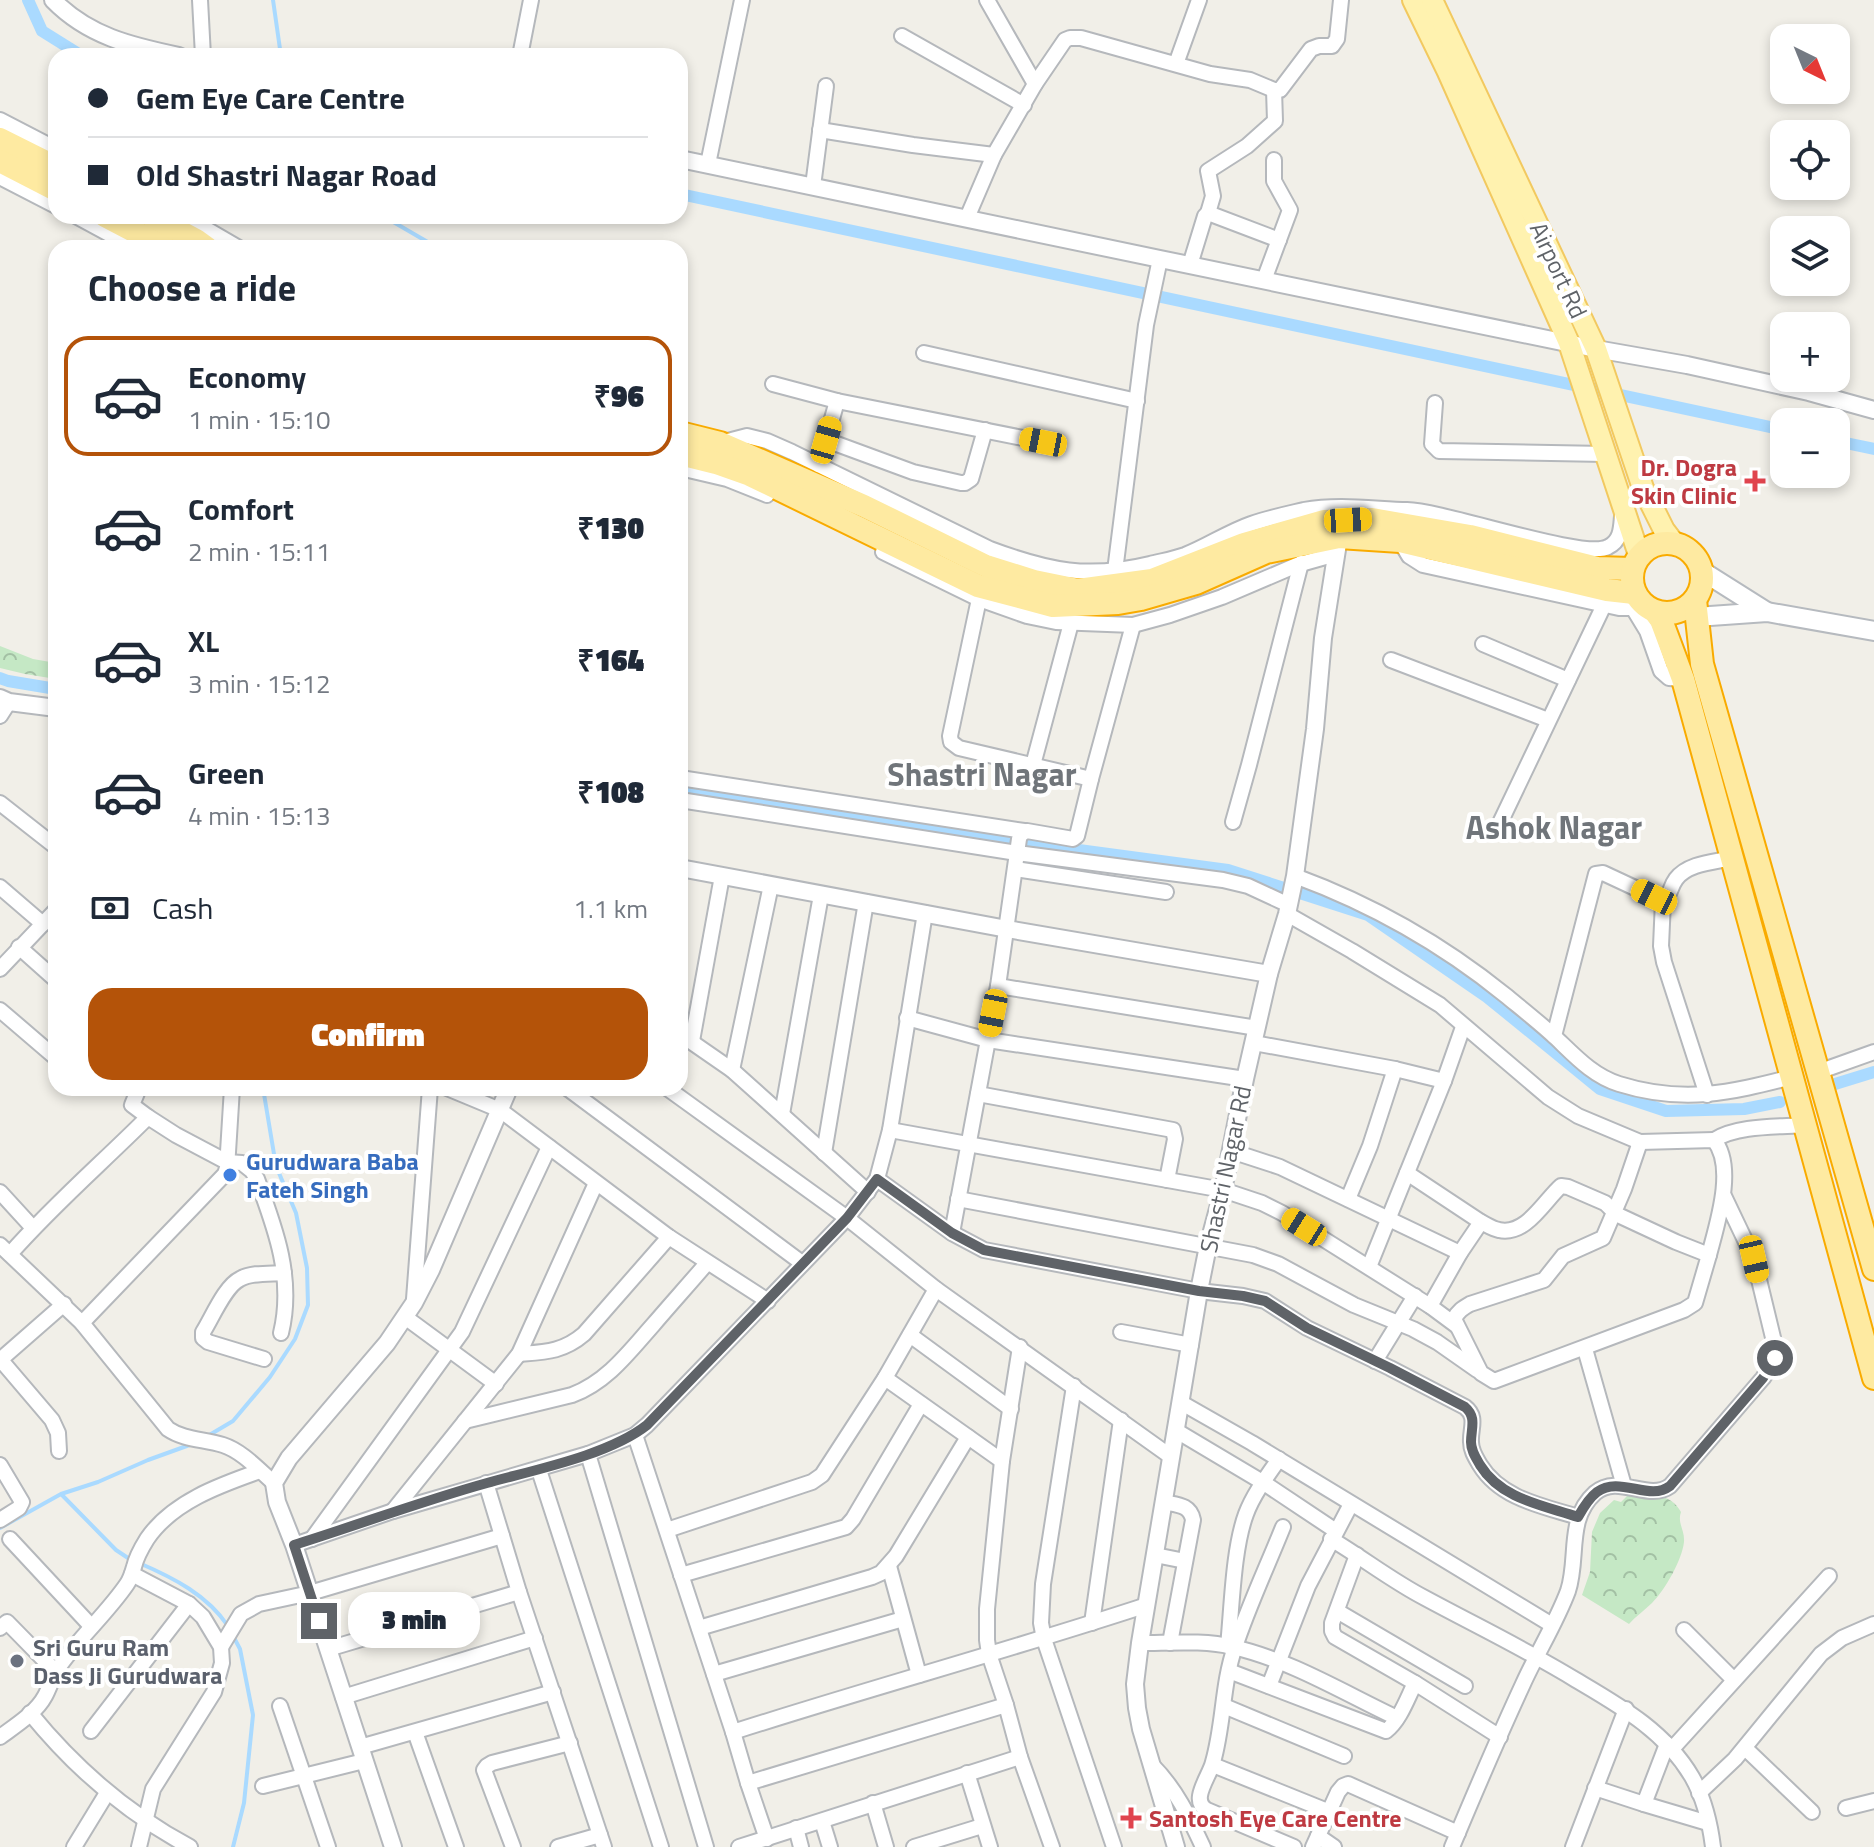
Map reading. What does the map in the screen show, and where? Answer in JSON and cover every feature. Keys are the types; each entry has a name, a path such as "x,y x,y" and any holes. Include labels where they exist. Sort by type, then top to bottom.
{"highway":[{"path":"0,139 48,163"},
{"path":"0,161 48,186"},
{"path":"120,224 151,240"},
{"path":"172,224 201,235"},
{"path":"688,435 720,443 864,506 986,566 1078,590 1152,580 1244,544 1324,521 1372,519 1470,536 1597,568 1636,562"},
{"path":"688,456 750,475 978,586 1053,606 1141,599 1196,583 1266,552 1400,541 1607,590 1670,614 1695,608"},
{"path":"1874,1269 1702,664 1695,608 1702,571 1687,549 1674,543 1655,545 1636,562 1631,578 1641,604 1661,620 1683,679 1874,1378"}],"main road":[{"path":"1413,0 1569,343 1623,508 1636,562"},
{"name":"Airport Rd","path":"1432,0 1596,349 1643,488 1674,543"},
{"path":"1702,571 1767,612"},
{"path":"1695,608 1767,612 1874,631"}],"street":[{"path":"53,0 90,29 142,48"},
{"path":"200,0 203,48"},
{"path":"522,48 531,0"},
{"path":"708,164 742,0"},
{"path":"987,0 1035,84"},
{"path":"1176,64 1199,0"},
{"path":"967,218 994,155 1035,84 1063,43 1070,38 1081,38 1210,74 1250,80 1274,90 1283,89 1311,49 1328,46 1337,39 1341,0"},
{"path":"902,36 1024,105"},
{"path":"813,186 826,86"},
{"path":"1190,265 1213,196 1208,171 1247,146 1275,121 1274,90"},
{"path":"0,120 48,145"},
{"path":"820,130 994,155"},
{"path":"688,160 1596,349 1687,365 1874,410"},
{"path":"1264,280 1290,210 1274,181 1274,160"},
{"path":"0,177 48,202"},
{"path":"1208,213 1279,240"},
{"path":"91,224 120,240"},
{"path":"1115,571 1149,314 1160,259"},
{"path":"924,353 1137,401"},
{"path":"773,384 837,401 1043,442"},
{"path":"819,465 837,401"},
{"path":"1435,403 1432,444 1439,451 1605,454"},
{"path":"826,440 913,472 965,483 973,474 985,430"},
{"path":"720,443 747,436 767,441 990,549 1023,561 1071,572 1115,571 1184,556 1251,524 1304,510 1330,507 1413,510 1600,550 1618,539 1623,508"},
{"path":"688,470 727,479 764,493 979,599 1027,616 1056,622 1133,625 1170,615 1222,597 1337,546"},
{"path":"1400,541 1409,556 1423,565 1626,609 1641,604"},
{"name":"Shastri Nagar Rd","path":"1176,1847 1137,1708 1135,1684 1140,1643 1208,1246 1269,974 1291,895 1337,546"},
{"path":"1233,822 1301,563"},
{"path":"979,599 951,742 959,748 1091,779"},
{"path":"1500,823 1604,605"},
{"path":"1033,765 1071,623"},
{"path":"688,801 1020,843 1075,838 1133,625"},
{"path":"1483,644 1568,680"},
{"path":"1391,660 1548,720"},
{"path":"3,705 48,708"},
{"path":"688,780 1291,895 1350,898 1424,938 1494,986 1594,1072 1617,1084 1666,1094 1707,1095 1792,1077"},
{"path":"0,803 48,841"},
{"path":"952,1233 998,986 1020,843"},
{"path":"1663,901 1669,897 1676,878 1685,870 1732,858"},
{"path":"1015,869 1166,892"},
{"path":"688,870 1269,974"},
{"path":"1554,1036 1596,874 1603,873 1663,901"},
{"path":"688,1029 722,876"},
{"path":"732,1070 771,885"},
{"path":"0,887 43,924"},
{"path":"782,1114 821,895"},
{"path":"1291,895 1352,951 1449,1013 1555,1102 1578,1116 1640,1142 1714,1140 1747,1130 1805,1125"},
{"path":"1663,901 1661,946 1664,962 1707,1095"},
{"path":"824,1153 866,902"},
{"path":"294,1545 393,1511 588,1454 635,1435 647,1425 847,1218 877,1179 890,1130 925,913"},
{"path":"0,968 48,919"},
{"path":"19,947 48,973"},
{"path":"998,986 1255,1035 1444,1081"},
{"path":"0,1010 48,1051"},
{"path":"907,1018 988,1040 1245,1079"},
{"path":"1369,1267 1463,1027"},
{"path":"688,1039 732,1070 868,1192"},
{"path":"1818,1072 1874,1052"},
{"path":"1348,1199 1370,1146 1395,1069"},
{"path":"978,1094 1173,1130 1175,1139 1167,1180"},
{"path":"136,1096 132,1105 148,1117 227,1162 242,1163 257,1179 277,1233 284,1273 286,1299 281,1333"},
{"path":"82,1323 225,1174 231,1096"},
{"path":"409,1310 429,1096"},
{"path":"466,1096 500,1110 669,1237 768,1301"},
{"path":"393,1847 294,1545 277,1502 274,1483 289,1458 387,1343 409,1310 431,1270 506,1096"},
{"path":"578,1096 802,1263"},
{"path":"678,1096 847,1218 936,1289 1170,1456"},
{"path":"148,1117 33,1228 5,1249 82,1323 168,1429 177,1435 225,1445 274,1483"},
{"path":"890,1130 1223,1190 1273,1208 1415,1296 1457,1326"},
{"path":"958,1199 1253,1255 1278,1264 1354,1305 1437,1342 1494,1381 1690,1308 1697,1297 1724,1196 1723,1155 1714,1140"},
{"path":"1481,1373 1454,1319 1457,1313 1462,1308 1544,1280 1558,1260 1569,1252 1600,1240 1607,1231 1640,1142"},
{"path":"312,1539 462,1332 549,1147"},
{"path":"1231,1151 1280,1167 1460,1253"},
{"path":"1407,1173 1497,1230 1507,1231 1526,1223 1564,1185 1605,1203 1614,1212 1676,1242 1709,1255"},
{"path":"877,1179 952,1233 984,1250 1265,1301 1307,1328 1470,1411 1473,1419 1472,1450 1485,1473 1502,1489 1524,1500 1578,1517"},
{"path":"393,1511 519,1354 596,1183"},
{"path":"0,1192 33,1228"},
{"path":"1334,1847 1316,1841 1338,1792 1348,1784 1455,1840 1571,1582 1578,1517 1596,1492 1613,1485 1655,1491 1670,1486 1763,1378 1775,1358 1776,1350 1754,1259 1724,1196"},
{"path":"1430,1306 1481,1222"},
{"path":"519,1354 555,1350 574,1343 669,1237"},
{"path":"465,1421 572,1395 599,1382 707,1263"},
{"path":"264,1359 208,1342 203,1338 203,1332 236,1281 250,1275 284,1273"},
{"path":"667,1530 812,1482 822,1475 885,1378 936,1289"},
{"path":"1375,1361 1415,1296"},
{"path":"59,1451 58,1433 52,1420 0,1360 64,1304"},
{"path":"409,1310 450,1350 496,1384"},
{"path":"1121,1332 1191,1345"},
{"path":"910,1335 1011,1409"},
{"path":"1020,1347 1002,1461 987,1609 989,1654 1020,1757 1052,1847"},
{"path":"1585,1349 1624,1486"},
{"path":"885,1378 1002,1461"},
{"path":"1074,1386 1043,1584 1041,1623 1114,1847"},
{"path":"681,1575 846,1527 921,1404"},
{"path":"1177,1415 1271,1470 1351,1504 1552,1625"},
{"path":"1177,1415 1271,1470 1357,1555 1425,1598 1536,1656 1626,1709 1657,1733 1693,1779 1713,1847"},
{"path":"1092,1623 1121,1420"},
{"path":"635,1435 767,1839"},
{"path":"699,1628 881,1573 889,1566 968,1437"},
{"path":"588,1454 706,1847"},
{"path":"0,1465 22,1502 19,1508 0,1520"},
{"path":"539,1470 661,1847"},
{"path":"1168,1817 1192,1806 1200,1796 1213,1765 1229,1671 1238,1551 1252,1501 1271,1470"},
{"path":"0,1737 30,1713 46,1695 55,1671 124,1588 148,1538 186,1503 260,1471"},
{"path":"486,1483 602,1841 558,1847"},
{"path":"1163,1502 1183,1506 1192,1513 1193,1520 1170,1643"},
{"path":"1269,1686 1308,1586 1351,1504"},
{"path":"1231,1646 1283,1527"},
{"path":"139,1847 148,1802 158,1779 214,1692 222,1663 223,1643 241,1614 259,1604 310,1593 502,1536"},
{"path":"10,1539 91,1626"},
{"path":"1155,1555 1185,1561"},
{"path":"1357,1555 1332,1623 1335,1637 1500,1737"},
{"path":"135,1565 189,1604 223,1643"},
{"path":"889,1566 919,1675"},
{"path":"1644,1804 1670,1746 1829,1576"},
{"path":"328,1649 519,1592"},
{"path":"91,1731 189,1604"},
{"path":"733,1732 1147,1605"},
{"path":"1337,1611 1465,1686"},
{"path":"714,1674 903,1619"},
{"path":"2,1621 55,1671"},
{"path":"1699,1793 1745,1748 1821,1654 1842,1638 1874,1624"},
{"path":"1684,1630 1734,1680"},
{"path":"343,1697 535,1638"},
{"path":"1140,1643 1231,1646 1278,1661 1397,1718"},
{"path":"1229,1671 1386,1731 1397,1718 1415,1683"},
{"path":"263,1786 304,1776 415,1732 553,1692"},
{"path":"748,1783 1006,1705"},
{"path":"280,1706 328,1847"},
{"path":"1224,1706 1344,1756"},
{"path":"1573,1847 1626,1709"},
{"path":"30,1713 51,1739 107,1793 190,1847"},
{"path":"415,1732 456,1847"},
{"path":"513,1847 484,1770 492,1763 570,1743"},
{"path":"1745,1748 1812,1812"},
{"path":"744,1846 1020,1757"},
{"path":"1152,1765 1192,1806 1203,1847"},
{"path":"1213,1765 1330,1812"},
{"path":"967,1773 990,1847"},
{"path":"1595,1788 1708,1823"},
{"path":"74,1847 107,1793"},
{"path":"1846,1808 1874,1801"},
{"path":"873,1803 886,1847"},
{"path":"1192,1806 1294,1847"},
{"path":"822,1821 830,1847"},
{"path":"914,1847 982,1826"},
{"path":"796,1828 801,1847"}],"green space":[{"path":"0,646 48,662 48,678 25,674 0,668"},
{"path":"1630,1493 1658,1495 1677,1506 1681,1512 1684,1542 1676,1566 1662,1591 1629,1624 1582,1595 1590,1572 1592,1532 1600,1513 1614,1500 1621,1502"}],"waterway":[{"path":"28,0 42,31 69,48"},
{"path":"273,0 280,48"},
{"path":"688,196 1770,427"},
{"path":"397,224 424,240"},
{"path":"1850,444 1874,449"},
{"path":"0,678 48,688"},
{"path":"688,786 952,833 1228,870 1368,915 1487,997 1600,1089 1666,1111 1744,1109 1780,1102"},
{"path":"1835,1084 1874,1072"},
{"path":"206,1437 233,1421 270,1377 295,1339 308,1305 307,1268 296,1213 276,1166 264,1096"},
{"path":"0,1528 61,1494 195,1443"},
{"path":"62,1495 116,1550 131,1560"},
{"path":"139,1563 189,1588 210,1605 228,1626"},
{"path":"232,1634 240,1649 253,1715 244,1803 233,1847"}],"place":[{"name":"Dr. Dogra Skin Clinic","path":"1755,481"},
{"name":"Gurudwara Baba Fateh Singh","path":"230,1175"},
{"name":"Sri Guru Ram Dass Ji Gurudwara","path":"17,1661"},
{"name":"Santosh Eye Care Centre","path":"1131,1818"}],"district":[{"name":"Shastri Nagar","path":"982,774"},
{"name":"Ashok Nagar","path":"1554,827"}],"route":[{"path":"319,1621 294,1545 393,1511 539,1470 635,1435 847,1218 877,1179 952,1233 984,1250 1265,1301 1307,1328 1465,1407 1473,1419 1471,1443 1475,1458 1493,1481 1512,1495 1578,1517 1596,1492 1606,1487 1618,1485 1661,1491 1670,1486 1763,1378 1775,1358"}]}
